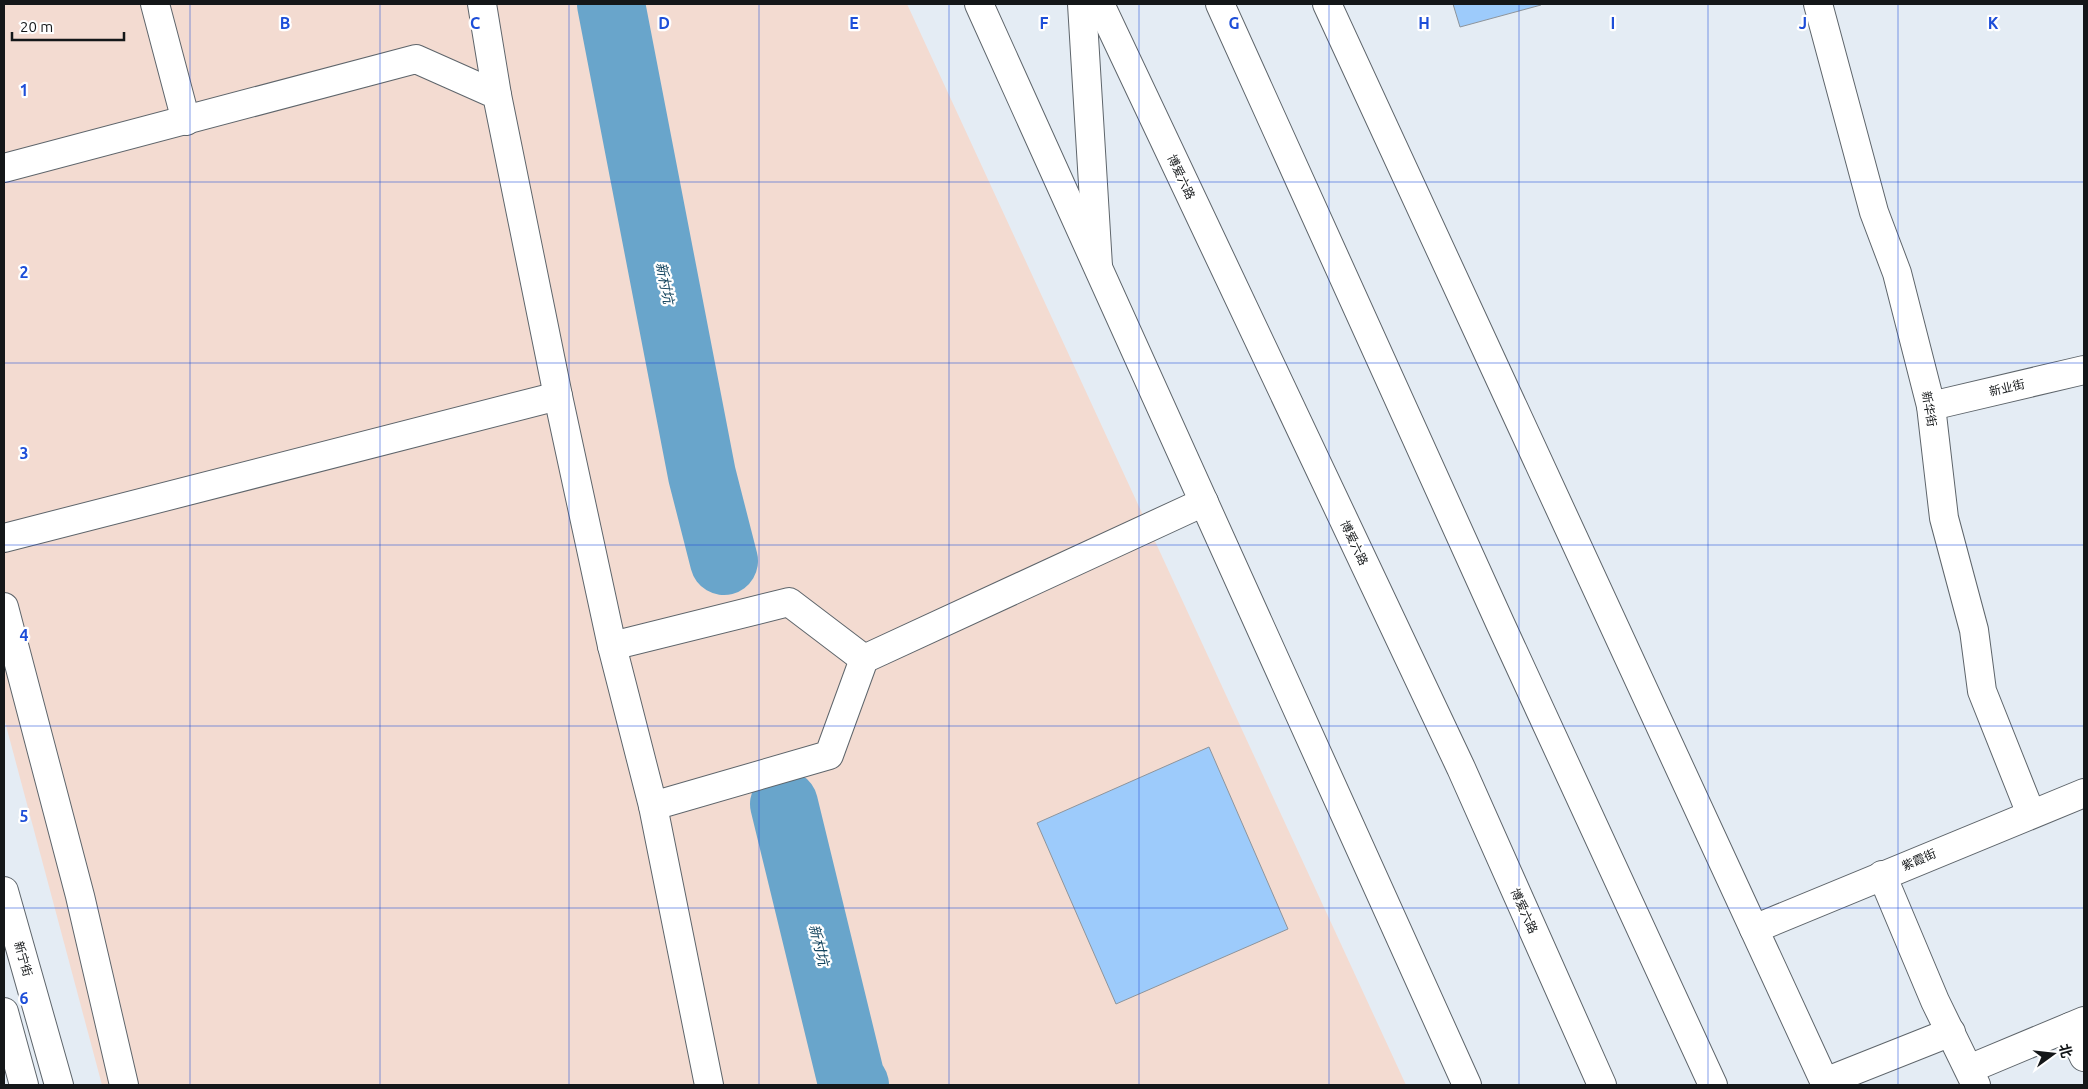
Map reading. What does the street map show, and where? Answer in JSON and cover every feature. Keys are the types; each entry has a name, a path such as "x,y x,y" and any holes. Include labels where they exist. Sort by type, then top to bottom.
{"main road":[{"path":"154,4 186,120"},
{"path":"482,4 497,95 558,396 612,646 653,806 702,1084"},
{"path":"979,4 1467,1085"},
{"path":"1082,4 1098,266"},
{"name":"博爱六路","path":"1100,4 1461,768 1602,1085"},
{"path":"1220,4 1504,632 1713,1085"},
{"path":"1327,4 1825,1084 1951,1032"},
{"name":"新华街","path":"1818,4 1874,212 1897,272 1931,406 1944,518 1974,630 1982,691 2032,814"},
{"path":"4,168 416,60 497,95"},
{"name":"新业街","path":"1931,406 2084,370"},
{"path":"4,538 558,396"},
{"path":"653,806 829,755 864,658 1204,502"},
{"path":"612,646 789,602 864,658"},
{"path":"4,607 80,896 124,1085"},
{"name":"紫霞街","path":"1754,929 2084,793"},
{"path":"1882,875 1935,1000 1972,1077 2077,1024 2084,1057"},
{"name":"新宁街","path":"4,891 59,1085"},
{"path":"4,1012 24,1085"}],"shaded area":[{"path":"4,4 907,4 1406,1085 102,1085 4,718"}],"building":[{"path":"1453,4 1541,4 1541,5 1460,27"},
{"path":"1209,747 1288,929 1116,1004 1037,823"}],"waterway":[{"name":"新村坑","path":"611,4 702,475 724,561"},
{"name":"新村坑","path":"784,804 851,1079 855,1085"}]}
